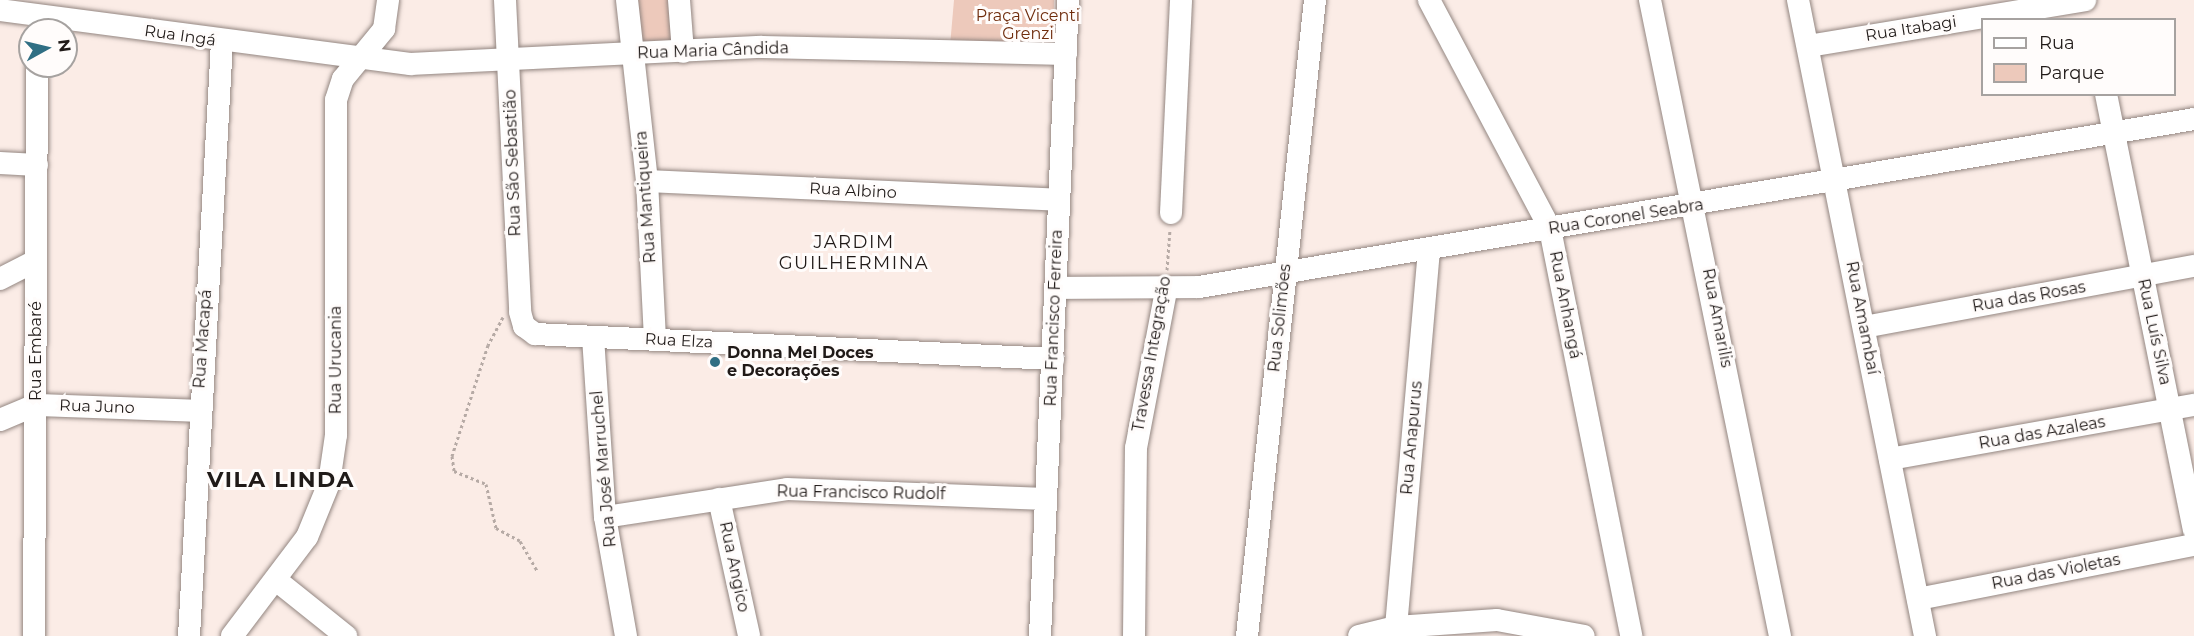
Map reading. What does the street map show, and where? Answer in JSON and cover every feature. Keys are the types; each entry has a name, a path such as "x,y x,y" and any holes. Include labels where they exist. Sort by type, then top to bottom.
{"street":[{"name":"Rua Urucania","path":"232,636 276,580 321,511 329,483 336,435 336,100 343,79 384,29 388,0"},
{"name":"Rua São Sebastião","path":"505,0 522,319"},
{"name":"Rua Mantiqueira","path":"627,0 647,182 656,340"},
{"path":"679,0 683,52"},
{"name":"Rua Francisco Ferreira","path":"1040,636 1068,0"},
{"path":"1171,213 1181,0"},
{"name":"Rua Solimões","path":"1247,636 1284,273 1315,0"},
{"name":"Rua Anhangá","path":"1429,0 1550,229 1631,636"},
{"name":"Rua Amarilis","path":"1650,0 1695,206 1780,636"},
{"name":"Rua Amambaí","path":"1798,0 1926,636"},
{"path":"2086,0 2090,18"},
{"name":"Rua Itabagi","path":"1808,46 2086,0"},
{"name":"Rua Ingá","path":"0,10 360,60"},
{"name":"Rua Macapá","path":"189,636 198,411 222,42"},
{"name":"Rua Maria Cândida","path":"360,60 509,61 762,47 1066,54"},
{"name":"Rua Embaré","path":"34,636 37,78"},
{"name":"Rua Luís Silva","path":"2106,96 2194,529"},
{"name":"Rua Coronel Seabra","path":"1056,288 1166,290 1284,273 1695,206 2114,135 2194,119"},
{"path":"0,163 37,165"},
{"name":"Rua Albino","path":"647,182 1059,200"},
{"name":"Rua Anapurus","path":"1396,627 1429,249"},
{"path":"0,279 35,261"},
{"name":"Rua das Rosas","path":"1864,327 2194,266"},
{"name":"Travessa Integração","path":"1134,636 1136,448 1166,290"},
{"name":"Rua Elza","path":"522,319 535,334 1053,359"},
{"name":"Rua José Marruchel","path":"593,337 605,516 626,636"},
{"name":"Rua Juno","path":"0,420 36,405 198,411"},
{"name":"Rua das Azaleas","path":"1890,459 2194,405"},
{"name":"Rua Francisco Rudolf","path":"605,516 787,489 1046,499"},
{"name":"Rua Angico","path":"719,499 749,636"},
{"name":"Rua das Violetas","path":"1918,599 2194,544"},
{"path":"276,580 346,636"},
{"path":"1359,636 1396,627 1497,620 1529,630 1584,636"}],"path":[{"name":"Travessa Integração","path":"1166,290 1171,213"},
{"path":"522,319 504,317 488,345 452,456 454,471 486,484 496,528 520,541 537,570"}],"green space":[{"path":"632,0 671,0 671,45 632,45"},
{"name":"Praça Vicenti Grenzi","path":"954,0 1054,0 1053,39 1050,45 950,46"}],"place":[{"name":"Donna Mel Doces e Decorações","path":"715,362"}],"district":[{"name":"JARDIM GUILHERMINA","path":"854,253"},
{"name":"VILA LINDA","path":"281,480"}]}
